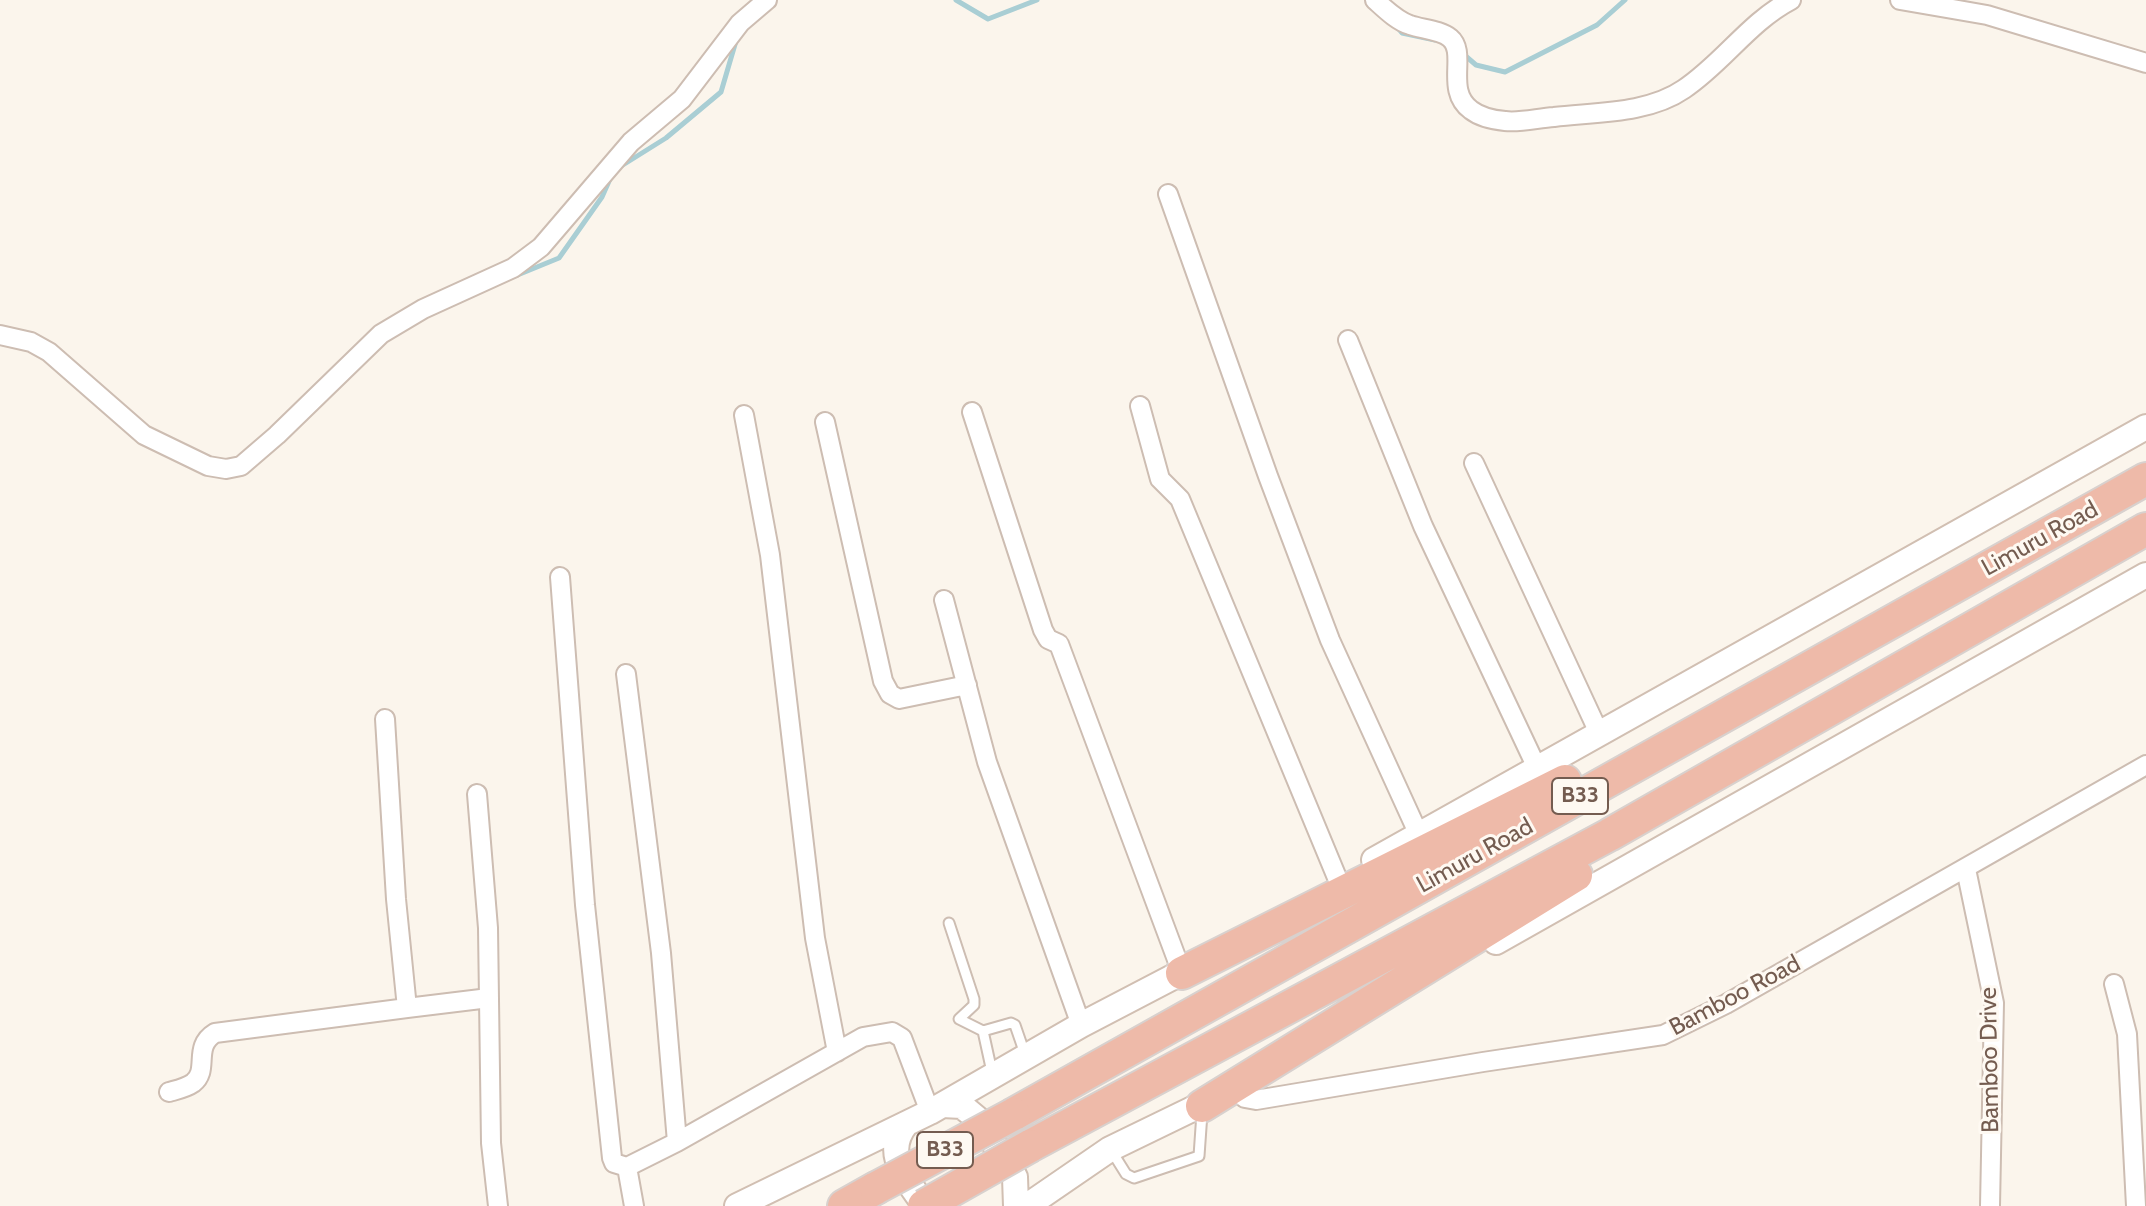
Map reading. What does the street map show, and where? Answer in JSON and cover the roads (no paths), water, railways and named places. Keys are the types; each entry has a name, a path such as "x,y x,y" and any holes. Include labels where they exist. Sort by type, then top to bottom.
{"highway":[{"name":"Limuru Road","path":"844,1206 1014,1114 2146,479"},
{"name":"Limuru Road","path":"924,1206 1609,835 2146,529"},
{"path":"1182,973 1960,583"},
{"path":"1202,1106 1994,617"}],"street":[{"path":"0,335 31,342 49,352 144,435 208,466 226,469 241,466 381,334 423,309 513,268 541,247 631,142 682,99 740,23 767,0"},
{"path":"1375,0 1405,24 1447,35 1453,40 1457,48 1456,85 1461,99 1469,109 1484,117 1508,122 1619,110 1660,102 1701,76 1763,17 1791,0"},
{"path":"1900,0 1987,15 2146,63"},
{"path":"1168,194 1330,640 1419,835"},
{"path":"1348,340 1423,526 1537,768"},
{"path":"1140,406 1160,479 1180,499 1338,880"},
{"path":"972,412 1043,630 1048,639 1059,644 1182,973"},
{"path":"744,415 770,555 815,938 837,1052"},
{"path":"825,422 883,681 890,694 899,699 967,685"},
{"path":"737,1206 906,1124 1081,1025 1182,973 1338,880 2146,427"},
{"path":"1474,463 1599,733"},
{"path":"1027,1206 1110,1149 1202,1106 2146,575"},
{"path":"560,577 585,905 614,1163 627,1167 863,1037 880,1032 892,1032 902,1038 936,1108"},
{"path":"944,600 987,762 1081,1025"},
{"path":"626,674 659,938 677,1142"},
{"path":"385,719 396,899 407,1008"},
{"name":"Bamboo Road","path":"1233,1088 1245,1098 1256,1100 1663,1035 1726,1004 2146,765"},
{"path":"477,794 488,928 491,1143 498,1206"},
{"name":"Bamboo Drive","path":"1966,869 1994,1003 1990,1206"},
{"path":"2114,984 2127,1034 2136,1206"},
{"path":"169,1092 196,1081 200,1074 202,1045 215,1033 489,998"},
{"path":"936,1108 962,1106 980,1121 1015,1177 1016,1206"},
{"path":"906,1124 898,1133 894,1148 899,1164 924,1206"},
{"path":"627,1167 634,1206"}],"lane":[{"path":"949,923 974,999 974,1005 959,1019 983,1031 1011,1023 1015,1025 1027,1057"},
{"path":"983,1031 993,1076"},
{"path":"1110,1149 1126,1174 1134,1178 1199,1156 1202,1106"}],"waterway":[{"path":"956,0 988,19 1037,0"},
{"path":"1461,52 1476,65 1505,72 1597,25 1625,0"},
{"path":"1397,27 1402,33 1435,40"},
{"path":"618,168 666,138 721,92 736,41"},
{"path":"515,276 559,258 602,197 610,179"}]}
